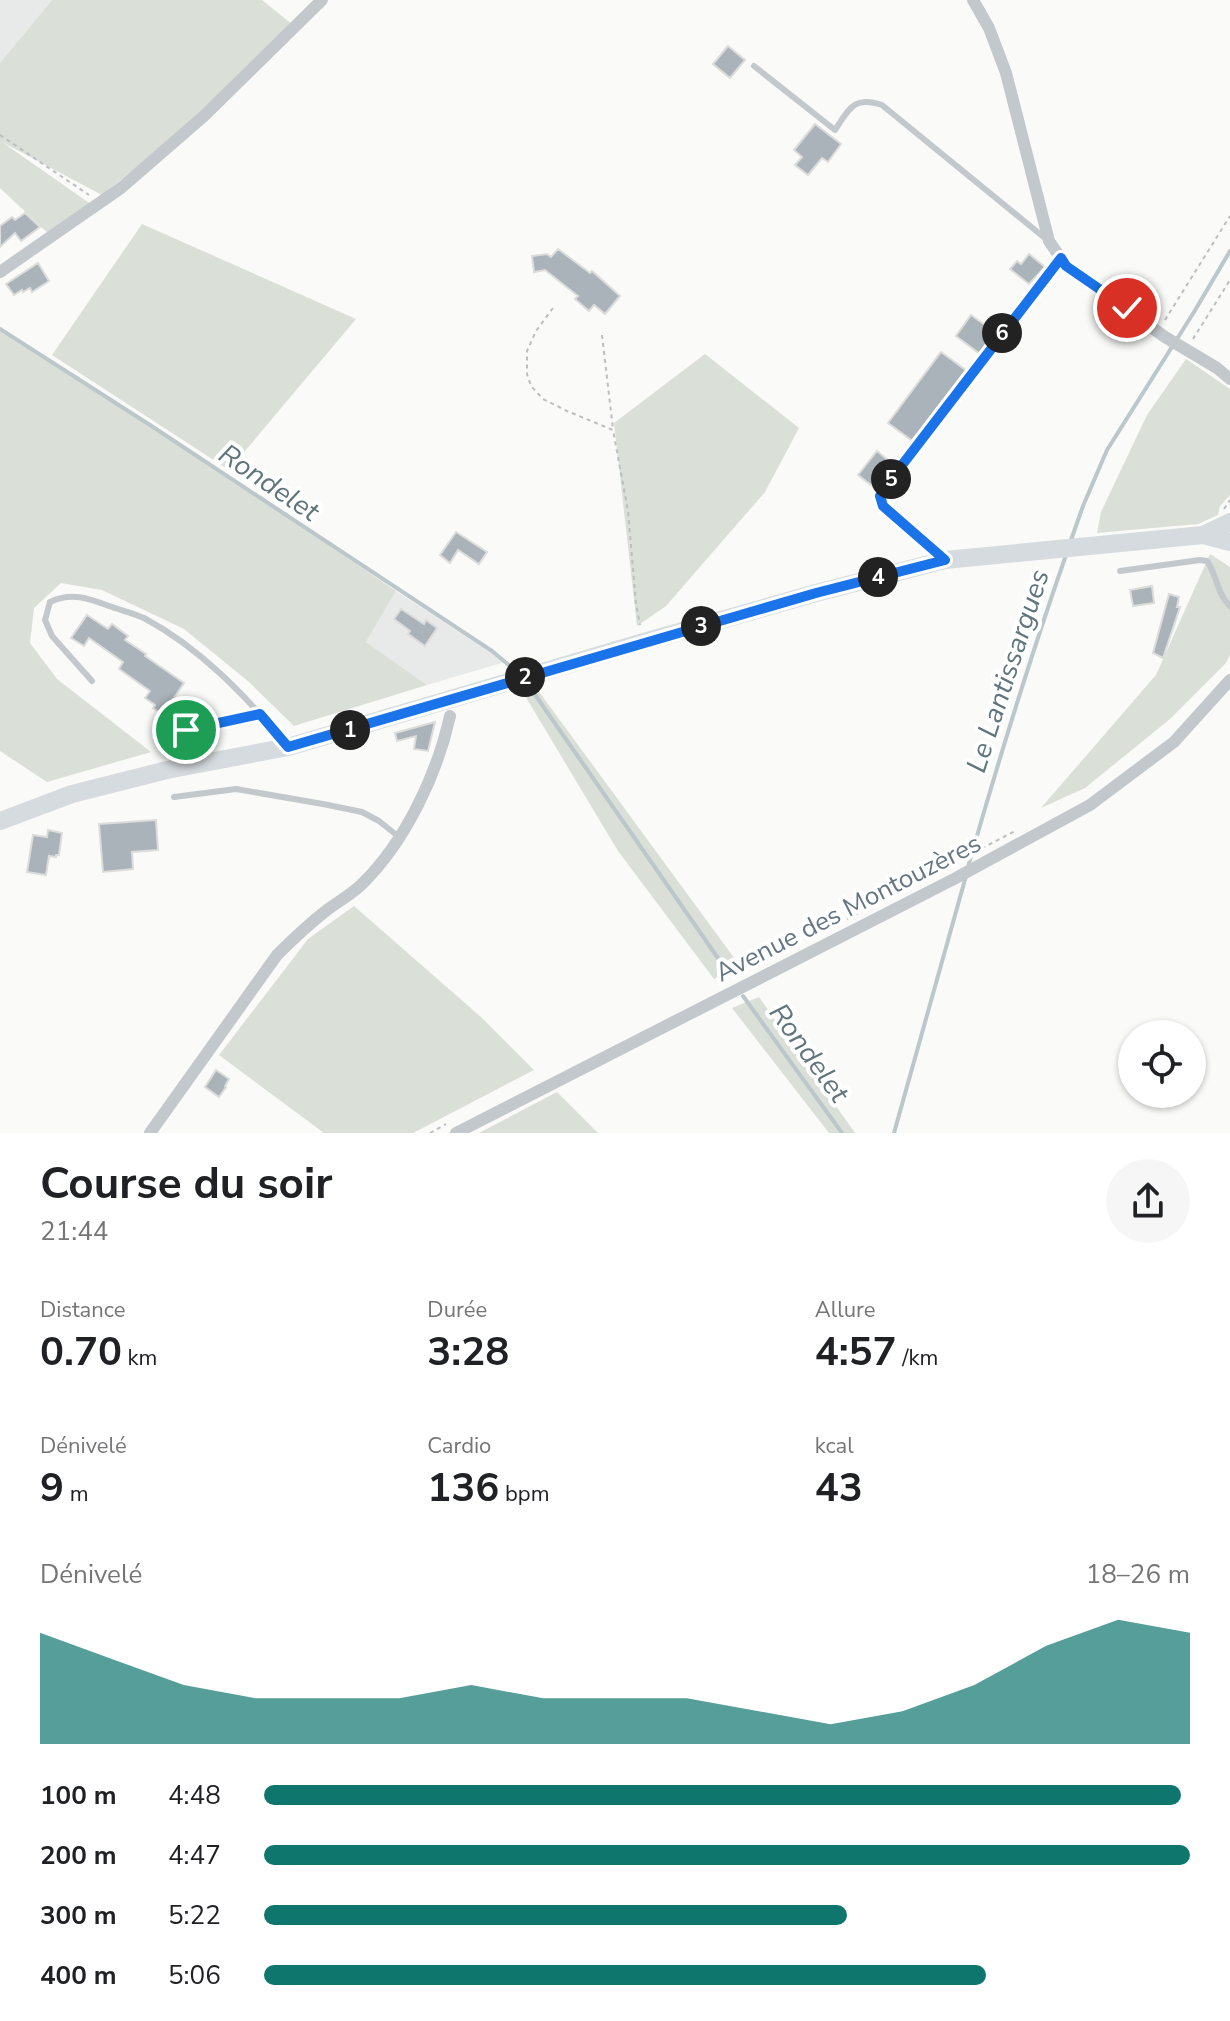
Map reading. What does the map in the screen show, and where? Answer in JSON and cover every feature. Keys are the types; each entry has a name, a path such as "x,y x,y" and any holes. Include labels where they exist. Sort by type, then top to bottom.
{"main road":[{"path":"1203,535 1230,522"},
{"path":"0,821 72,794 140,776 288,747 816,593 945,560 1203,535 1230,542"}],"street":[{"path":"0,272 121,188 204,116 322,0"},
{"path":"973,0 989,28 1006,73 1049,241 1066,266 1230,379"},
{"name":"Avenue des Montouzères","path":"456,1133 984,864 1090,805 1174,742 1230,680"},
{"path":"150,1133 277,955 300,931 361,886 386,856 423,794 450,716"}],"lane":[{"path":"754,66 835,130 851,105 867,100 882,105 1049,241"},
{"path":"945,560 883,506 880,496 1061,258"},
{"path":"1120,571 1207,561 1225,602 1230,606"},
{"path":"92,681 52,636 45,620 50,602 62,596 80,597 142,617 173,636 219,671 288,747"},
{"path":"186,730 260,714"},
{"path":"174,797 236,789 308,801 362,812 399,837"}],"path":[{"path":"0,135 100,202"},
{"path":"1161,334 1230,216"},
{"path":"1184,350 1230,280"},
{"path":"553,308 536,331 527,351 527,374 531,386 543,399 613,430"},
{"path":"602,335 613,430 628,511 636,604 644,642"},
{"path":"951,864 1021,828"}],"shaded area":[{"path":"0,0 52,0 0,63"},
{"path":"52,0 262,0 293,25 215,104 102,195 2,142 92,205 50,235 0,188 0,63"},
{"path":"142,224 356,319 229,470 52,355"},
{"path":"0,331 226,475 396,591 366,642 427,685 294,726 249,682 184,629 102,590 61,583 34,608 30,643 57,679 151,752 47,782 0,751"},
{"path":"705,354 799,428 765,492 666,606 637,626 614,423"},
{"path":"1186,359 1230,389 1230,495 1220,506 1218,515 1198,524 1097,533 1101,512 1147,415"},
{"path":"1210,554 1230,567 1230,655 1226,663 1170,719 1085,788 1041,808 1156,675"},
{"path":"396,591 505,662 427,685 366,642"},
{"path":"537,689 740,966 714,979 618,851 524,694"},
{"path":"354,906 481,1017 534,1070 413,1133 324,1133 219,1055 308,939"},
{"path":"759,997 855,1133 829,1133 732,1008"},
{"path":"557,1092 598,1133 479,1133"}],"building":[{"path":"728,46 745,60 730,78 713,64"},
{"path":"815,124 841,144 828,162 822,158 808,175 795,165 802,157 794,150"},
{"path":"25,213 40,227 21,241 15,233 0,247 0,226 12,217 15,220"},
{"path":"558,249 590,273 592,271 620,296 605,314 594,305 589,311 575,299 578,296 545,270 534,272 532,256 547,254 551,257"},
{"path":"1029,254 1045,267 1029,284 1010,269 1017,261 1021,264"},
{"path":"38,263 49,281 32,292 30,288 14,295 6,284"},
{"path":"971,315 996,333 980,354 956,336"},
{"path":"941,352 967,371 914,442 888,423"},
{"path":"877,451 889,461 871,485 858,475"},
{"path":"456,532 487,552 479,564 458,550 450,563 440,555"},
{"path":"1152,586 1154,603 1133,606 1130,590"},
{"path":"1169,594 1179,597 1177,607 1180,607 1163,658 1153,653"},
{"path":"401,609 424,624 426,620 437,628 425,646 394,619"},
{"path":"87,615 108,629 112,624 128,636 125,640 184,683 169,705 175,709 168,718 145,698 150,691 119,669 123,662 89,638 84,646 71,638"},
{"path":"435,722 428,751 414,749 416,736 397,741 395,733"},
{"path":"156,820 158,850 132,852 133,869 103,872 99,824"},
{"path":"48,830 62,833 59,855 49,856 46,875 27,872 33,835 47,837"},
{"path":"216,1070 229,1079 219,1097 205,1087"}],"waterway":[{"name":"Le Lantissargues","path":"1070,543 1107,450 1230,251"},
{"name":"Rondelet","path":"0,329 492,651 516,671"},
{"name":"Le Lantissargues","path":"968,867 1066,555"},
{"name":"Rondelet","path":"529,686 729,974"},
{"name":"Le Lantissargues","path":"894,1133 966,876"},
{"name":"Rondelet","path":"743,996 842,1133"}],"route":[{"path":"186,730 260,714 288,747 816,593 945,560 883,506 880,496 889,482 1061,258 1066,266 1127,308"}]}
